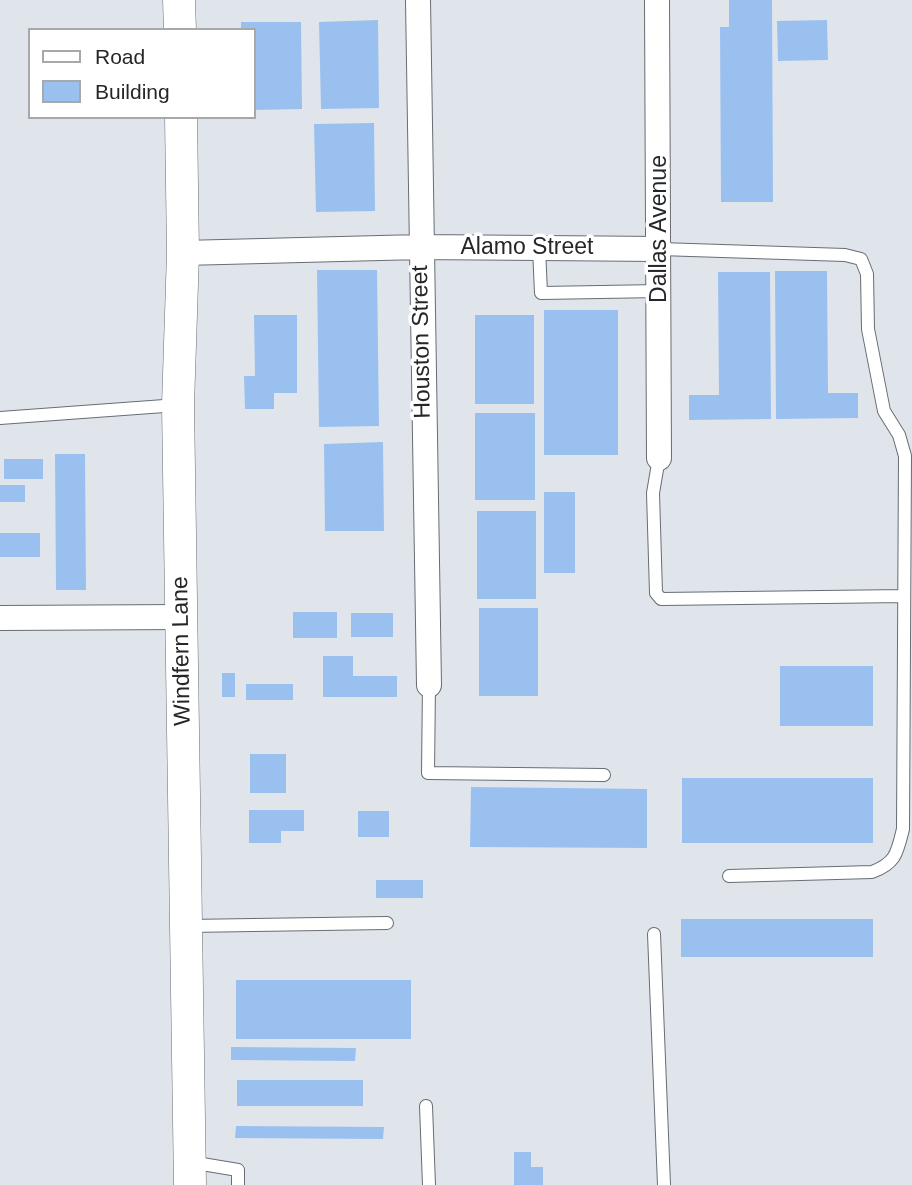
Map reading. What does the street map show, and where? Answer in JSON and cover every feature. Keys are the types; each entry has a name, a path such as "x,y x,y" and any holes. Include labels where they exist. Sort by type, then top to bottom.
{"street":[{"path":"179,0 180,28"},
{"name":"Houston Street","path":"418,0 429,685"},
{"name":"Dallas Avenue","path":"657,0 659,458"},
{"name":"Windfern Lane","path":"181,119 183,253 178,405 190,1173"},
{"name":"Alamo Street","path":"183,253 421,247 660,249"},
{"path":"0,618 182,617"}],"lane":[{"path":"539,248 541,293 660,291"},
{"path":"660,249 845,254 861,259 867,274 872,354 884,411 899,435 908,474 904,596 903,829 897,851 888,866 872,872 729,876"},
{"path":"0,418 178,405"},
{"path":"659,458 653,493 656,593 661,599 904,596"},
{"path":"429,685 428,773 604,775"},
{"path":"187,926 387,923"},
{"path":"654,934 664,1185"},
{"path":"426,1106 429,1185"},
{"path":"190,1173 238,1171 238,1185"}],"building":[{"path":"729,0 772,0 773,202 721,202 720,27 729,27"},
{"path":"378,20 379,108 321,109 319,22"},
{"path":"827,20 828,60 778,61 777,21"},
{"path":"241,22 301,22 302,109 256,110 256,28 241,28"},
{"path":"374,123 375,211 316,212 314,124"},
{"path":"317,270 377,270 379,426 319,427"},
{"path":"775,271 827,271 828,393 858,393 858,418 776,419"},
{"path":"718,272 770,272 771,419 689,420 689,395 719,395"},
{"path":"544,310 618,310 618,455 544,455"},
{"path":"254,315 297,315 297,393 274,393 274,409 245,409 244,376 255,376"},
{"path":"475,315 534,315 534,404 475,404"},
{"path":"475,413 535,413 535,500 475,500"},
{"path":"383,442 384,531 325,531 324,444"},
{"path":"55,454 85,454 86,590 56,590"},
{"path":"4,459 43,459 43,479 4,479"},
{"path":"0,485 25,485 25,502 0,502"},
{"path":"544,492 575,492 575,573 544,573"},
{"path":"477,511 536,511 536,599 477,599"},
{"path":"0,533 40,533 40,557 0,557"},
{"path":"479,608 538,608 538,696 479,696"},
{"path":"293,612 337,612 337,638 293,638"},
{"path":"351,613 393,613 393,637 351,637"},
{"path":"323,656 353,656 353,676 397,676 397,697 323,697"},
{"path":"780,666 873,666 873,726 780,726"},
{"path":"222,673 235,673 235,697 222,697"},
{"path":"246,684 293,684 293,700 246,700"},
{"path":"250,754 286,754 286,793 250,793"},
{"path":"682,778 873,778 873,843 682,843"},
{"path":"471,787 647,789 647,848 470,847"},
{"path":"249,810 304,810 304,831 281,831 281,843 249,843"},
{"path":"358,811 389,811 389,837 358,837"},
{"path":"376,880 423,880 423,898 376,898"},
{"path":"681,919 873,919 873,957 681,957"},
{"path":"236,980 411,980 411,1039 236,1039"},
{"path":"231,1047 356,1048 355,1061 231,1060"},
{"path":"237,1080 363,1080 363,1106 237,1106"},
{"path":"236,1126 384,1127 383,1139 235,1138"},
{"path":"514,1152 531,1152 531,1167 543,1167 543,1185 514,1185"}]}
